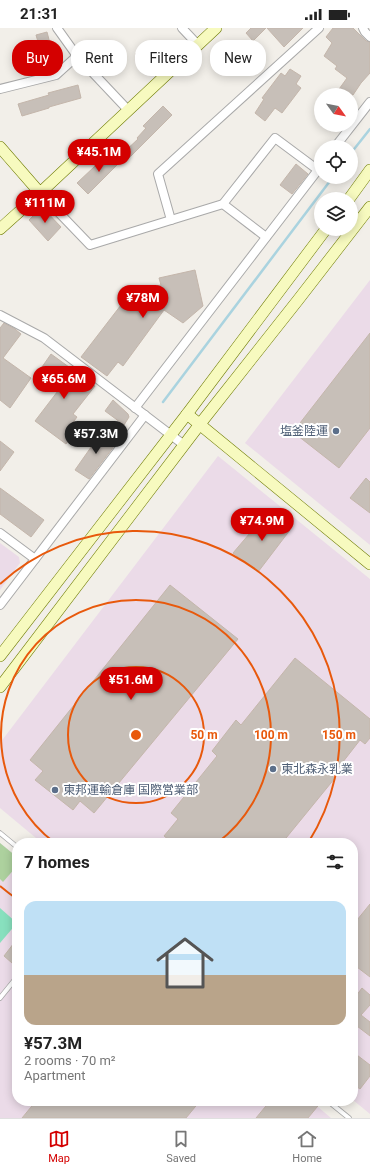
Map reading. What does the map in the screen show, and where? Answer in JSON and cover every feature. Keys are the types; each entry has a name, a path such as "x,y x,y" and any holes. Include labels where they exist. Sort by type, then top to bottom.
{"street":[{"path":"57,28 71,48"},
{"path":"182,28 193,40"},
{"path":"202,41 216,28"},
{"path":"171,220 158,174 319,28"},
{"path":"363,28 370,37"},
{"path":"0,89 56,76 71,62"},
{"path":"96,76 128,110"},
{"path":"0,229 165,76"},
{"path":"340,140 370,102"},
{"path":"0,147 40,192 90,244 223,204 275,138 314,164"},
{"path":"354,192 370,170"},
{"path":"135,408 314,176"},
{"path":"223,204 266,237"},
{"path":"0,687 200,424 370,207"},
{"path":"0,656 187,414 321,236"},
{"path":"0,315 44,338 184,445"},
{"path":"187,414 370,564"},
{"path":"0,605 145,415"},
{"path":"0,532 35,559"}],"lane":[{"path":"0,833 12,843"},
{"path":"0,998 12,983"},
{"path":"334,1106 349,1118"}],"shaded area":[{"path":"370,280 370,545 245,443"},
{"path":"218,456 370,579 370,1114 358,1104 358,838 36,838 0,808 0,743"},
{"path":"0,543 19,557 20,563 0,590"},
{"path":"0,843 12,853 12,1106 317,1106 331,1118 0,1118"}],"green space":[{"path":"0,843 12,853 12,872 3,882 0,879"},
{"path":"0,908 12,919 12,929 0,943"}],"building":[{"path":"251,28 266,28 254,40 252,40 246,33"},
{"path":"267,28 303,28 284,47"},
{"path":"333,28 353,28 366,41 370,42 370,73 358,88 340,88 347,78 335,69 337,66 324,56 332,43 326,37"},
{"path":"47,32 49,40 37,40 36,35"},
{"path":"290,69 301,76 296,84 301,88 282,113 275,108 265,121 255,113 264,99 262,98 281,73 285,76"},
{"path":"78,85 81,98 22,116 18,104 49,95 48,93"},
{"path":"163,106 172,115 128,159 123,153 138,139 137,138 146,128 143,126"},
{"path":"111,151 121,161 88,194 77,183"},
{"path":"296,164 308,174 292,194 280,185"},
{"path":"42,207 61,227 48,241 29,220"},
{"path":"195,270 203,306 183,323 164,310 123,366 118,362 107,376 81,357 131,292 161,285 159,278"},
{"path":"4,323 21,334 3,358 31,378 10,408 0,400 0,328"},
{"path":"370,333 370,428 339,468 293,432"},
{"path":"51,354 95,386 73,414 77,417 68,429 74,434 66,444 35,421 64,383 42,367"},
{"path":"113,400 128,414 129,417 124,425 105,411"},
{"path":"103,430 118,441 89,479 75,470"},
{"path":"0,441 14,452 0,471"},
{"path":"366,478 370,482 370,513 350,498"},
{"path":"0,488 44,520 31,537 0,514"},
{"path":"267,513 290,530 258,572 233,553"},
{"path":"170,585 238,639 94,813 80,801 73,810 35,780 43,771 30,760"},
{"path":"295,658 370,719 370,738 365,744 360,740 332,776 335,778 286,838 167,838 164,836 178,819 171,813 217,756 212,751 236,720 241,725"},
{"path":"370,904 370,977 358,968 358,919"},
{"path":"12,946 12,963 4,956"},
{"path":"362,988 370,995 370,1005 361,1015 370,1022 370,1036 358,1027 358,993"},
{"path":"358,1056 370,1065 370,1076 360,1089 358,1088"},
{"path":"32,1106 196,1106 186,1118 22,1118"},
{"path":"266,1106 318,1106 308,1118 256,1118"}],"waterway":[{"path":"358,144 370,129"},
{"path":"163,402 328,184"}],"place":[{"name":"塩釜陸運","path":"336,431"},
{"name":"東北森永乳業","path":"273,769"},
{"name":"東邦運輸倉庫 国際営業部","path":"55,790"}]}
